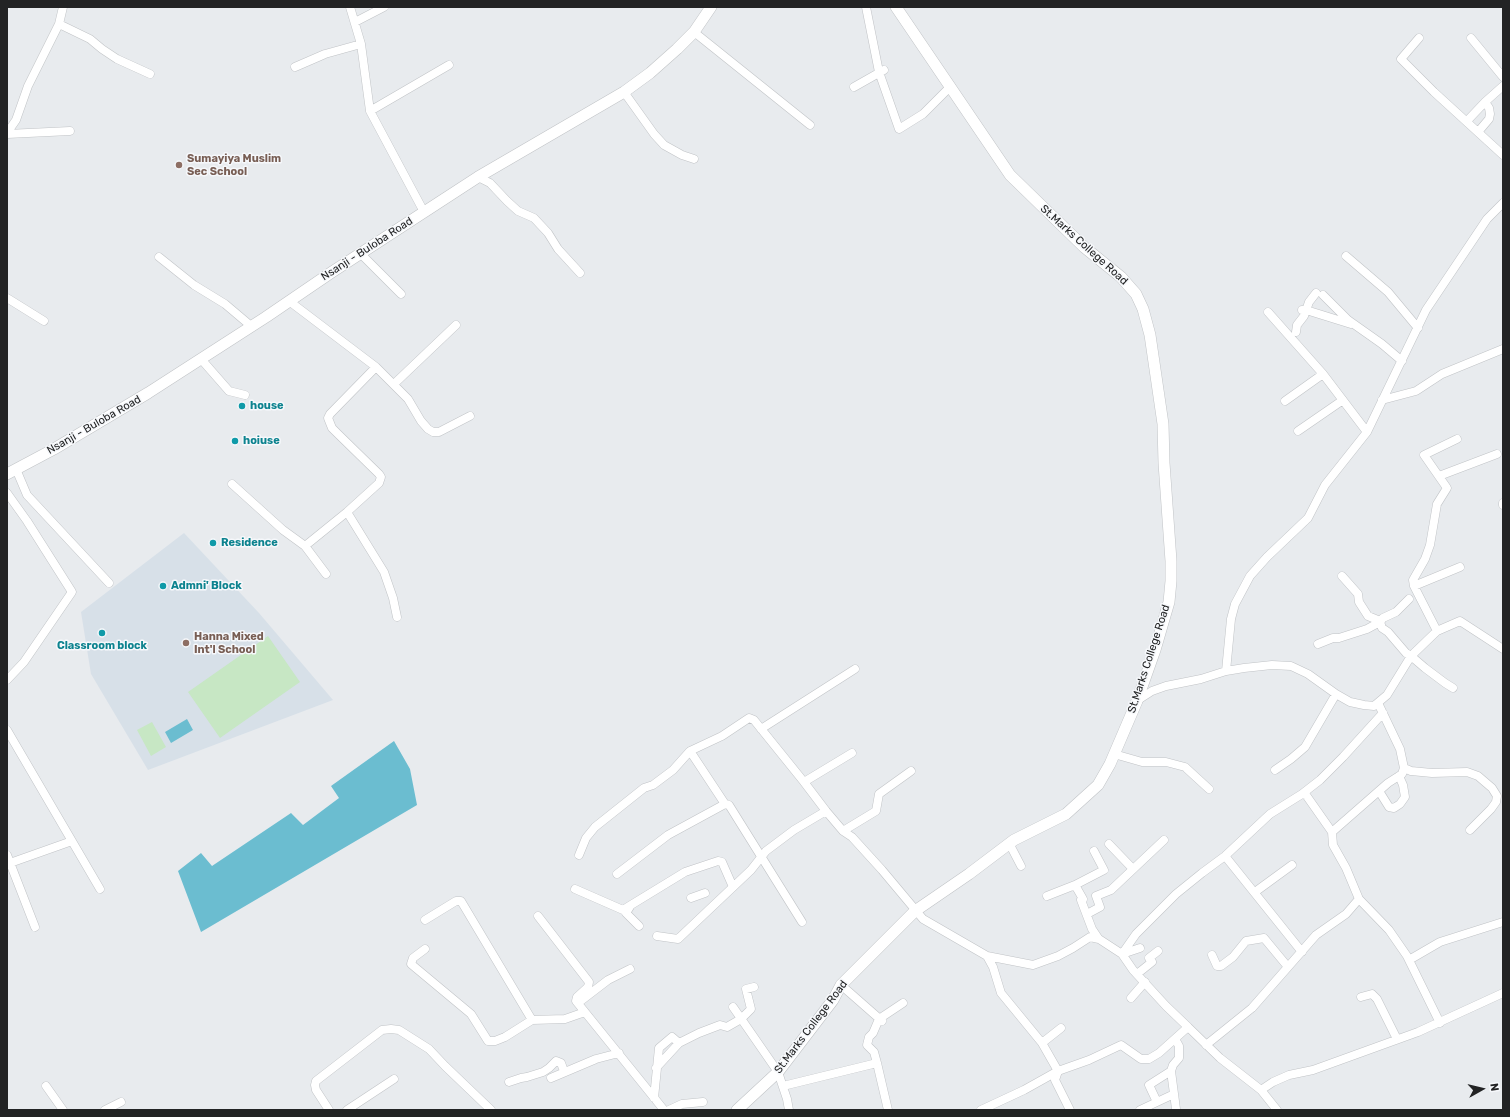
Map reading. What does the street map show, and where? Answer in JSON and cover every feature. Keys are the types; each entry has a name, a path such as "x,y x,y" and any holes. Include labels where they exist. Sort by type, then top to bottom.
{"main road":[{"name":"Nsanji - Buloba Road","path":"10,471 111,415 201,359 478,177 624,92 650,73 694,32 711,7"},
{"name":"St.Marks College Road","path":"737,1110 778,1072 834,1000 841,985 915,911 969,874 1009,843 1066,814 1098,785 1110,764 1137,701 1155,650 1169,602 1171,581 1163,424 1150,335 1143,309 1136,294 1122,277 1084,247 1010,174 896,7"}],"street":[{"path":"7,134 16,120 28,86 59,24 63,7"},
{"path":"350,7 361,44 370,111 424,212"},
{"path":"355,22 384,7"},
{"path":"866,7 882,71 899,129 923,114 951,86"},
{"path":"59,24 90,39 117,59 150,74"},
{"path":"694,32 810,126"},
{"path":"1419,38 1402,59 1434,92 1503,155"},
{"path":"1471,38 1503,77"},
{"path":"295,67 325,54 361,44"},
{"path":"370,111 450,65"},
{"path":"854,87 882,71"},
{"path":"1467,122 1485,102 1503,86"},
{"path":"624,92 654,134 664,145 682,155 694,159"},
{"path":"1478,132 1489,119 1489,108 1485,102"},
{"path":"7,134 70,131"},
{"path":"478,177 490,183 506,201 518,211 534,218 548,233 558,249 580,273"},
{"path":"1226,671 1235,604 1250,576 1267,557 1308,518 1325,486 1367,432 1426,310 1487,219 1503,203"},
{"path":"361,254 401,294"},
{"path":"1346,256 1388,292 1418,328"},
{"path":"159,257 194,285 226,304 251,326"},
{"path":"1304,310 1309,306 1309,302 1320,294 1348,320 1382,344 1402,361"},
{"path":"7,298 44,321"},
{"path":"289,301 376,367 408,399 421,421 428,429 433,432 439,432 470,416"},
{"path":"1304,310 1355,325"},
{"path":"1296,332 1297,325 1304,316 1304,310"},
{"path":"1268,312 1323,374 1367,432"},
{"path":"394,384 456,325"},
{"path":"1382,400 1416,391 1442,374 1503,350"},
{"path":"201,359 229,391 245,395"},
{"path":"305,546 347,512 379,483 381,477 380,474 335,431 328,418 330,414 376,367"},
{"path":"1285,401 1323,374"},
{"path":"1298,432 1343,400"},
{"path":"1437,632 1414,586 1413,580 1430,545 1437,504 1447,488 1424,454 1457,439"},
{"path":"1439,476 1497,454"},
{"path":"10,471 27,495 109,583"},
{"path":"232,484 283,530 305,546 326,574"},
{"path":"7,493 27,521 72,592 24,662 7,680"},
{"path":"347,512 384,572 393,598 397,617"},
{"path":"1318,644 1333,638 1339,638 1367,629 1380,622 1383,618 1396,612 1409,599 1414,586 1460,567"},
{"path":"1342,576 1358,594 1359,602 1362,604 1368,616 1380,622 1382,628 1388,632 1406,653 1453,688"},
{"path":"1409,599 1420,597"},
{"path":"1137,701 1152,690 1166,686 1202,679 1226,671 1272,665 1292,666 1308,674 1350,702 1374,706 1387,695 1411,656 1437,632 1460,621 1503,648"},
{"path":"761,728 855,669"},
{"path":"1275,770 1305,747 1336,694"},
{"path":"1332,832 1379,791 1402,774 1404,768 1400,749 1378,703"},
{"path":"1122,954 1136,934 1176,894 1225,856 1270,814 1302,794 1320,780 1383,713"},
{"path":"579,855 586,838 595,827 617,809 644,788 654,785 673,770 690,751 722,736 749,718 754,720 761,728 843,831 852,837 923,919 988,956 1033,965 1063,953 1090,937 1098,938"},
{"path":"7,730 100,889"},
{"path":"690,751 725,804 729,805 802,922"},
{"path":"804,782 852,753"},
{"path":"1114,754 1142,762 1166,762 1185,766 1208,789"},
{"path":"1404,768 1411,771 1432,773 1467,772 1478,776 1492,788 1496,796 1496,802 1491,810 1470,830"},
{"path":"843,831 876,811 879,794 911,771"},
{"path":"1379,791 1390,807 1394,808 1400,804 1405,797 1403,785 1399,776"},
{"path":"1302,794 1306,795 1332,832 1334,845 1346,868 1359,899 1389,930 1409,960 1440,1023"},
{"path":"617,874 668,835 725,804"},
{"path":"656,936 678,939 762,858 766,851 794,830 826,811"},
{"path":"1087,914 1100,907 1096,896 1111,890 1164,840"},
{"path":"10,864 72,841"},
{"path":"1009,843 1021,866"},
{"path":"1109,844 1133,869"},
{"path":"1047,896 1075,885 1104,870 1094,851"},
{"path":"7,855 35,927"},
{"path":"1225,856 1302,952"},
{"path":"575,889 623,910 686,872 718,861 722,862 733,887"},
{"path":"1255,892 1292,865"},
{"path":"1075,885 1083,899 1081,900 1092,929 1098,938 1122,954 1136,974 1166,1006 1206,1046 1261,1090 1278,1110"},
{"path":"691,898 705,893"},
{"path":"1206,1046 1252,1008 1316,935 1346,914 1359,899"},
{"path":"426,920 456,901 462,901 532,1020"},
{"path":"631,905 626,913 639,926"},
{"path":"538,916 588,982 588,987 577,996 576,1001 664,1110"},
{"path":"1409,960 1440,942 1503,922"},
{"path":"1212,955 1217,966 1221,966 1233,956 1246,941 1264,938 1288,967"},
{"path":"1122,954 1140,948"},
{"path":"424,949 413,958 412,964 471,1014 488,1041 494,1041 505,1037 532,1020 565,1019 585,1012"},
{"path":"1136,974 1152,962 1149,958 1158,951"},
{"path":"988,956 993,967 1000,993 1042,1043 1058,1071 1055,1080 1070,1110"},
{"path":"578,1004 608,980 630,969"},
{"path":"1131,998 1145,982"},
{"path":"841,985 880,1020"},
{"path":"654,1098 656,1068 679,1043 698,1033 720,1025 727,1027 741,1019 752,1009 746,989 754,987"},
{"path":"1362,997 1372,994 1377,999 1397,1039"},
{"path":"1261,1090 1273,1082 1289,1075 1313,1070 1440,1023 1503,994"},
{"path":"888,1110 874,1052 867,1045 869,1037 880,1020 903,1003"},
{"path":"733,1008 778,1072 788,1099 789,1110"},
{"path":"981,1110 1024,1090 1058,1071 1089,1060 1121,1045 1141,1060 1149,1059 1159,1053 1188,1027"},
{"path":"1042,1043 1061,1028"},
{"path":"328,1110 316,1090 316,1081 382,1030 391,1029 399,1030 429,1049 491,1110"},
{"path":"1175,1039 1179,1046 1179,1058 1173,1065 1171,1071 1176,1109"},
{"path":"551,1078 564,1071 596,1059 619,1053"},
{"path":"510,1082 543,1072 556,1061 561,1063 564,1071"},
{"path":"782,1086 877,1063"},
{"path":"1157,1102 1149,1085 1171,1071"},
{"path":"347,1110 394,1079"},
{"path":"46,1086 63,1110"},
{"path":"1140,1110 1174,1094"},
{"path":"105,1110 121,1102"},
{"path":"669,1110 682,1104 703,1102"}],"shaded area":[{"name":"Hanna Mixed Int'l School","path":"184,533 259,613 333,700 148,770 91,674 81,612"}],"green space":[{"path":"268,636 300,682 220,738 188,692"},
{"path":"152,722 166,747 151,756 137,730"}],"water":[{"path":"187,719 193,730 171,743 165,732"},
{"path":"394,741 410,769 417,805 201,932 178,871 201,853 212,866 291,813 303,825 339,798 331,786"}],"place":[{"name":"Sumayiya Muslim Sec School","path":"179,165"},
{"name":"house","path":"242,406"},
{"name":"hoiuse","path":"235,441"},
{"name":"Residence","path":"213,543"},
{"name":"Admni' Block","path":"163,586"},
{"name":"Classroom block","path":"102,633"},
{"name":"Hanna Mixed Int'l School","path":"186,643"}]}
